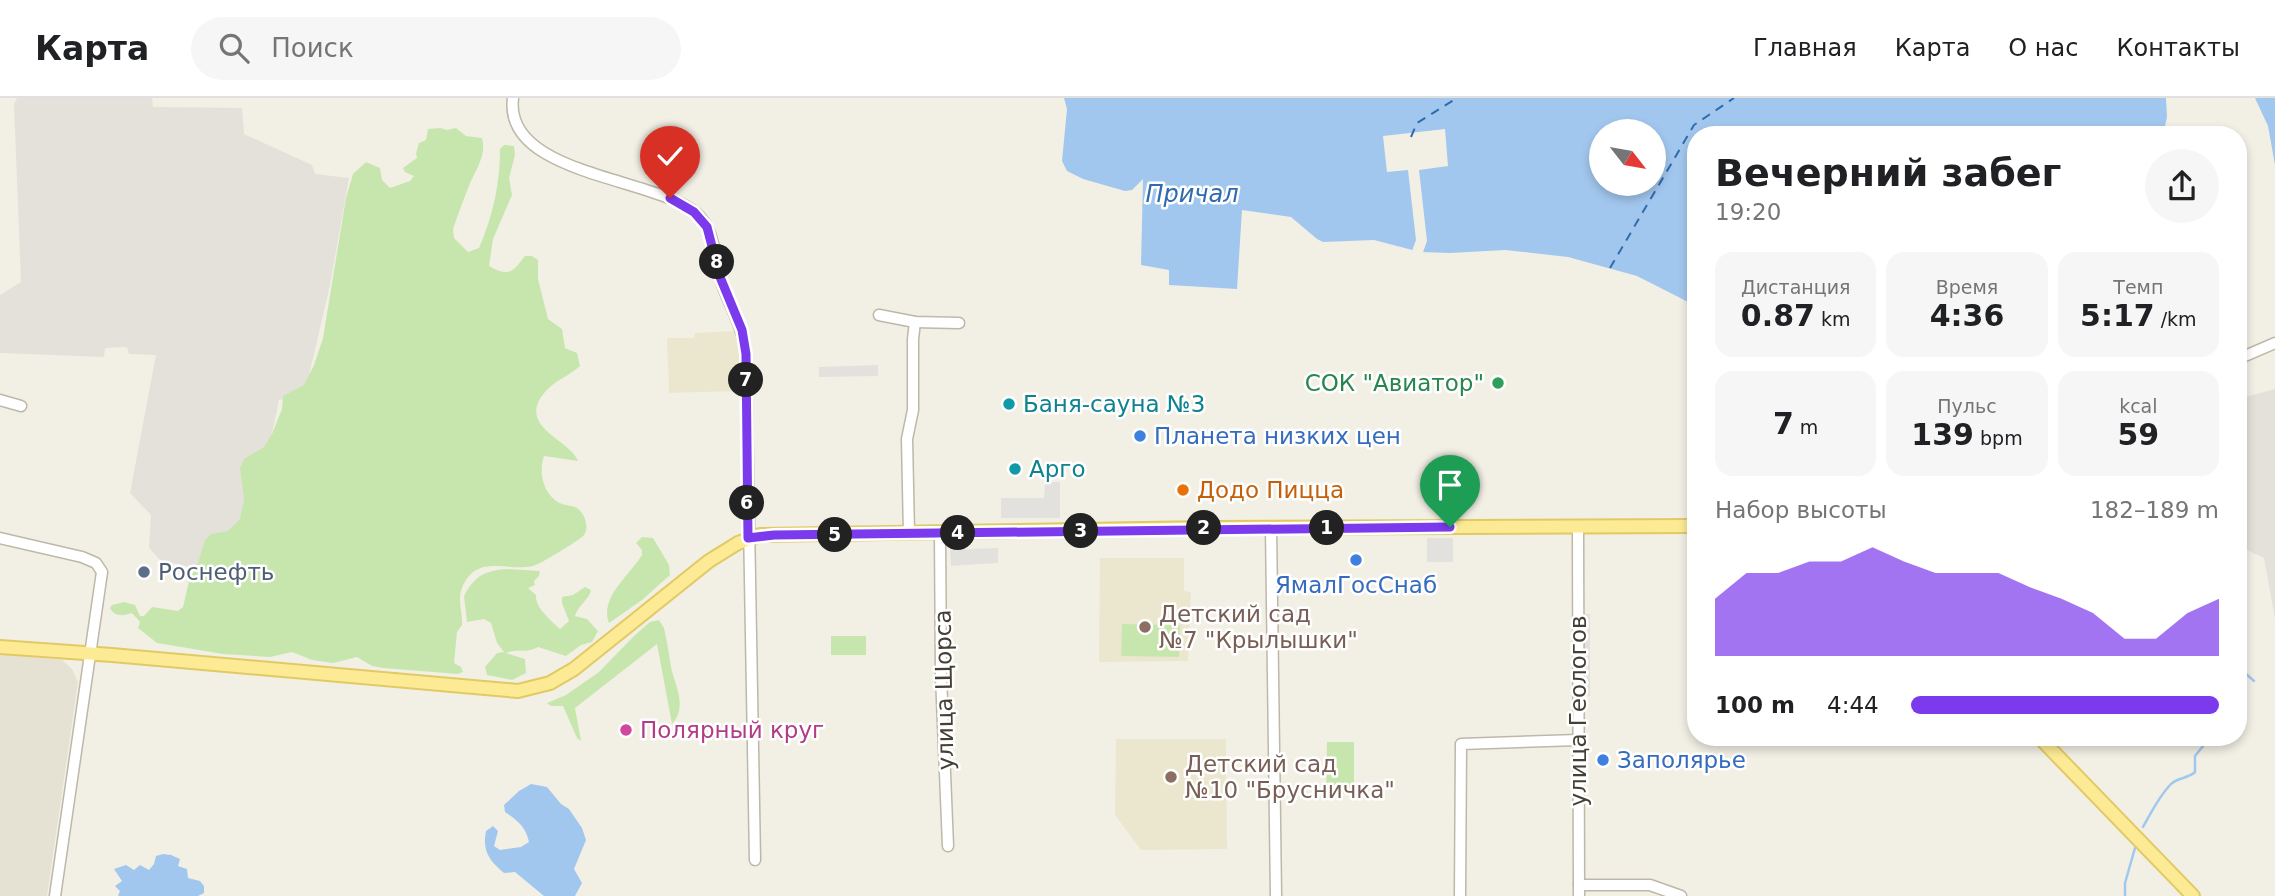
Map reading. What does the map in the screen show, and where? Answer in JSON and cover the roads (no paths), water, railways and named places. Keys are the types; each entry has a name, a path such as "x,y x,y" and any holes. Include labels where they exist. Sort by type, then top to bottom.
{"main road":[{"path":"0,647 495,690 526,690 550,683 574,669 693,572 748,538 774,535 1272,528 1687,526"},
{"path":"2048,746 2191,894"}],"street":[{"path":"513,98 511,107 520,131 547,155 588,172 658,193 683,205 701,218 711,237 725,293 742,330 746,354 755,860"},
{"path":"879,315 915,322 959,323"},
{"path":"909,534 907,439 913,410 915,322"},
{"path":"2247,355 2275,343"},
{"path":"0,400 21,406"},
{"name":"улица Геологов","path":"1578,526 1579,896"},
{"path":"1272,528 1276,896"},
{"name":"улица Щорса","path":"940,534 941,676 948,846"},
{"path":"0,538 82,557 96,563 103,577 55,896"},
{"path":"1460,896 1461,744 1578,740"},
{"path":"1579,884 1650,885 1681,896"}],"water":[{"name":"Причал","path":"1064,98 2166,98 2165,126 1687,126 1687,301 1637,276 1568,257 1505,250 1420,252 1374,240 1323,242 1291,217 1242,210 1237,289 1169,285 1169,270 1141,265 1143,179 1132,190 1125,191 1083,179 1067,171 1062,161 1067,109"},
{"path":"2255,98 2275,98 2275,165 2268,126"},
{"path":"531,784 547,787 561,804 569,809 582,828 586,840 574,869 582,883 575,896 544,896 515,872 504,873 488,855 486,831 493,826 498,831 494,846 500,850 521,847 529,842 526,832 505,812 504,805"},
{"path":"163,854 180,859 178,866 187,869 188,878 200,881 204,886 204,893 198,896 118,896 120,891 115,886 122,881 114,869 126,865 134,870 140,865 149,870 156,856"}],"waterway":[{"path":"2247,675 2254,681"},
{"path":"2143,827 2170,785 2195,772 2195,756 2203,746"},
{"path":"2125,896 2125,883 2135,848"}],"place":[{"name":"СОК \"Авиатор\"","path":"1498,383"},
{"name":"Баня-сауна №3","path":"1009,404"},
{"name":"Планета низких цен","path":"1140,436"},
{"name":"Арго","path":"1015,469"},
{"name":"Додо Пицца","path":"1183,490"},
{"name":"ЯмалГосСнаб","path":"1356,560"},
{"name":"Роснефть","path":"144,572"},
{"name":"Детский сад №7 \"Крылышки\"","path":"1145,627"},
{"name":"Полярный круг","path":"626,730"},
{"name":"Заполярье","path":"1603,760"},
{"name":"Детский сад №10 \"Брусничка\"","path":"1171,777"}]}
